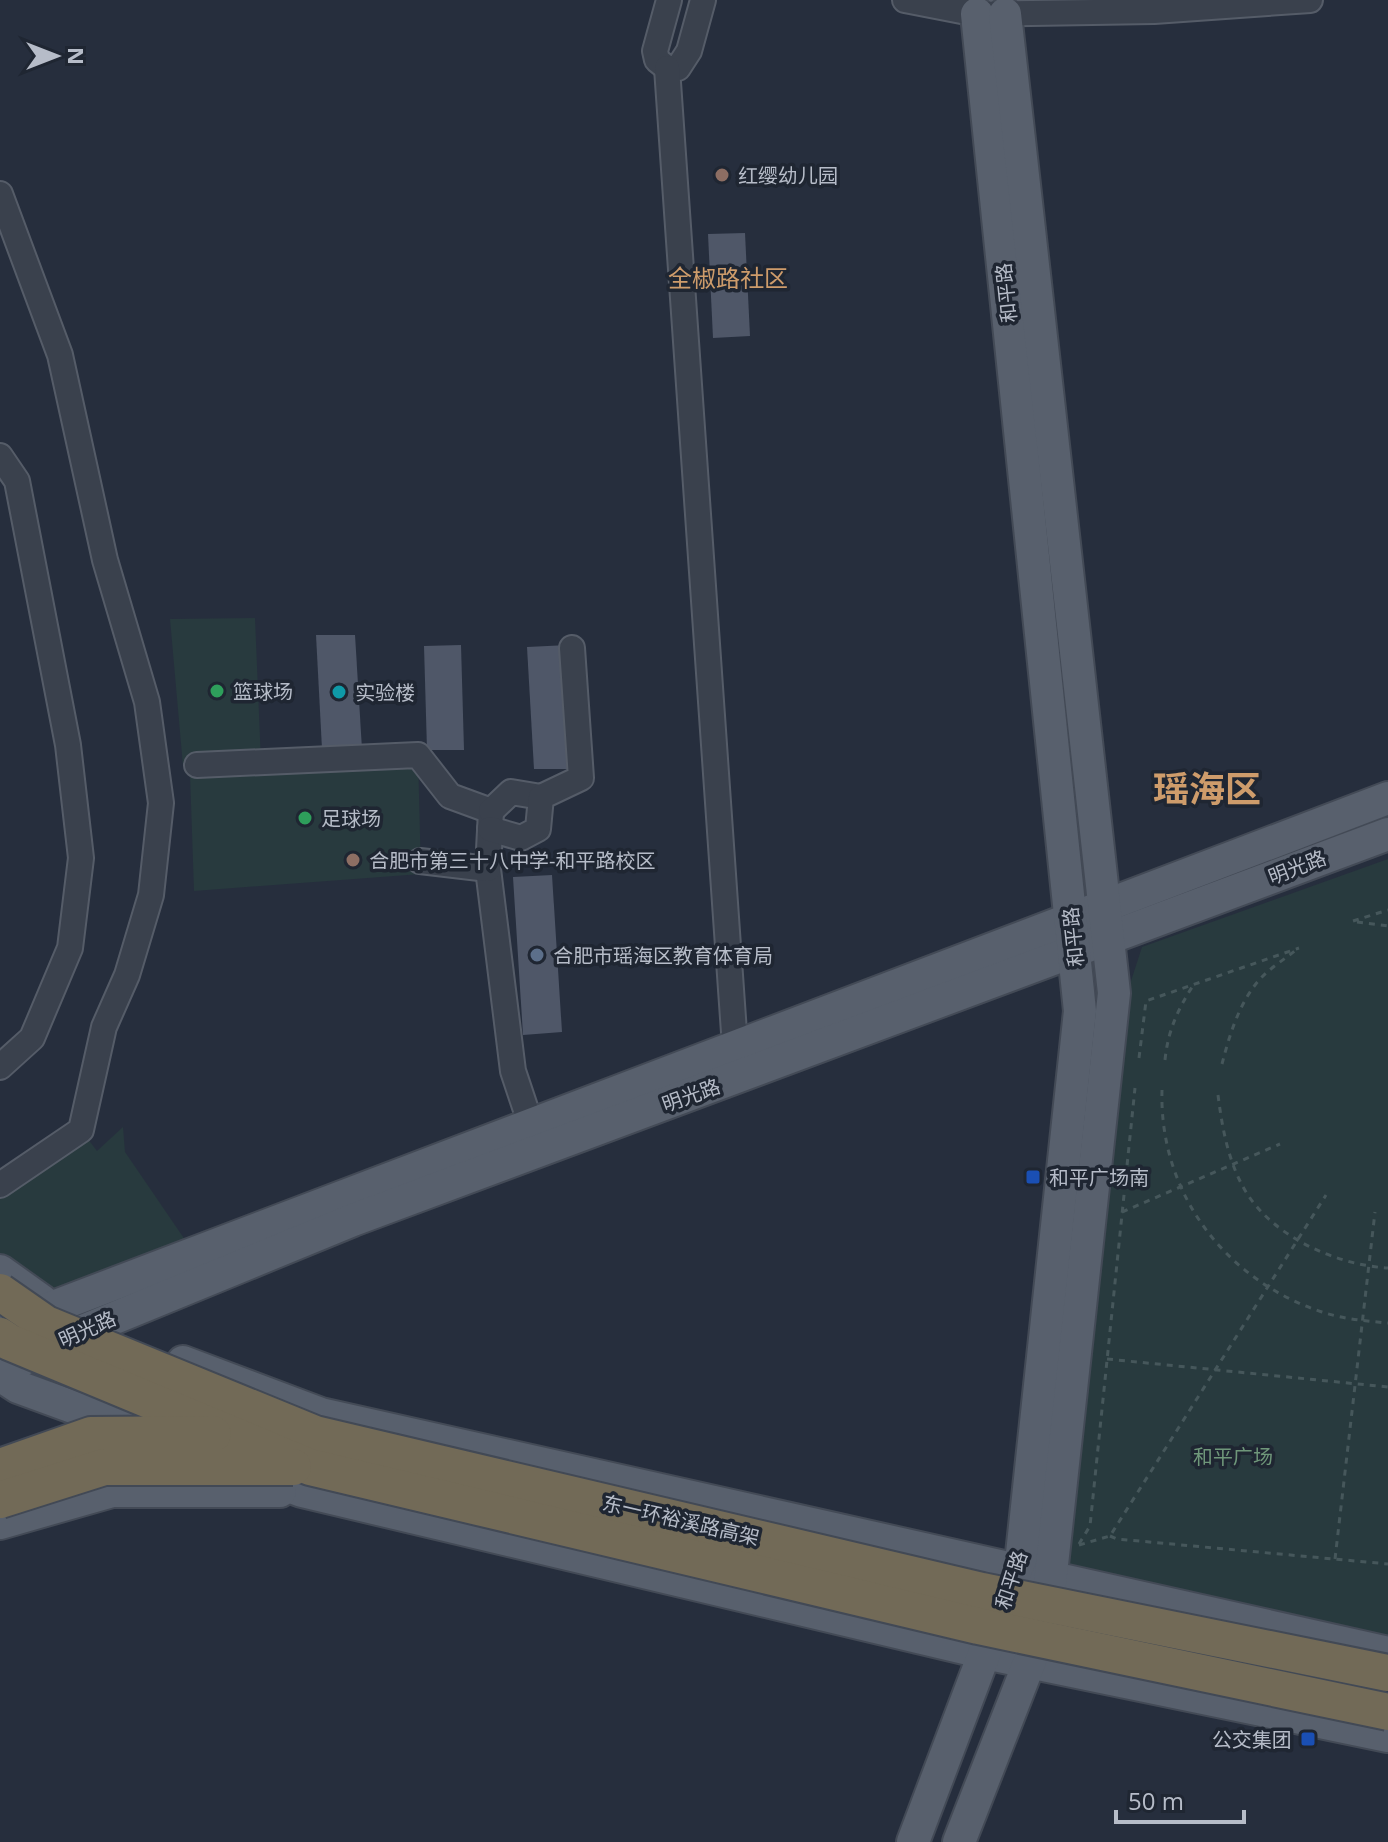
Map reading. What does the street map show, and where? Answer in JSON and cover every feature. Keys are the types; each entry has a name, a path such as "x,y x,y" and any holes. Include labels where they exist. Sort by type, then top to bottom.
{"highway":[{"name":"东一环裕溪路高架","path":"0,1292 46,1324 309,1464 982,1591 1388,1673"},
{"name":"东一环裕溪路高架","path":"1,1364 24,1348 309,1464 978,1626 1388,1712"},
{"path":"0,1467 91,1435 309,1464"},
{"path":"0,1500 104,1467 309,1464"}],"main road":[{"name":"和平路","path":"959,1842 1046,1620 1114,993 991,14"},
{"name":"和平路","path":"913,1842 1022,1554 1080,1011 991,14"},
{"name":"明光路","path":"0,1328 1388,798"},
{"name":"明光路","path":"1,1364 353,1220 1388,834"},
{"path":"0,1271 64,1317 321,1414 1388,1653"},
{"path":"0,1523 112,1491 309,1464 985,1653 1388,1736"}],"street":[{"path":"669,0 655,51 657,60 667,68 678,68 689,51 703,0"},
{"path":"905,0 991,14 1154,11 1310,0"},
{"path":"667,68 735,1047"},
{"path":"0,194 60,355 105,560 147,702 161,803 151,895 127,975 104,1027 81,1130 0,1185"},
{"path":"0,456 17,481 68,745 81,858 70,948 32,1038 0,1067"},
{"path":"531,1125 513,1071 488,869 491,820 511,792 541,797 581,778 572,648"},
{"path":"197,765 418,755 450,796 521,838 538,829 541,797"},
{"path":"420,861 488,869"},
{"path":"1,1364 171,1357"}],"path":[{"path":"1388,910 1353,921 1388,926"},
{"path":"1139,1058 1146,1001 1299,948 1263,975 1243,1005 1230,1033 1222,1064"},
{"path":"1165,1060 1168,1036 1179,1006 1194,984"},
{"path":"1050,1577 1079,1545 1090,1526 1135,1088"},
{"path":"1162,1090 1161,1119 1167,1151 1193,1214 1212,1240 1236,1264 1290,1300 1324,1313 1388,1323"},
{"path":"1218,1095 1222,1131 1233,1164 1243,1188 1264,1214 1298,1240 1334,1258 1369,1267 1388,1268"},
{"path":"1122,1212 1280,1144"},
{"path":"1110,1536 1326,1195"},
{"path":"1335,1559 1375,1212"},
{"path":"1107,1359 1388,1387"},
{"path":"1079,1545 1110,1536 1388,1564"}],"green space":[{"name":"篮球场","path":"255,618 261,762 183,766 170,619"},
{"name":"足球场","path":"418,755 421,874 194,891 190,774"},
{"name":"和平广场","path":"1388,859 1388,1653 1050,1577 1065,1560 1130,984 1142,947"},
{"path":"123,1127 125,1152 194,1253 51,1308 0,1271 0,1185 81,1130 97,1151"}],"building":[{"path":"745,233 750,336 713,338 708,234"},
{"name":"实验楼","path":"316,635 355,635 362,749 322,749"},
{"path":"461,645 464,750 427,750 424,646"},
{"path":"568,645 576,769 534,769 527,647"},
{"name":"合肥市瑶海区教育体育局","path":"552,875 562,1032 523,1035 513,877"}],"place":[{"name":"红缨幼儿园","path":"722,175"},
{"name":"篮球场","path":"217,691"},
{"name":"实验楼","path":"339,692"},
{"name":"足球场","path":"305,818"},
{"name":"合肥市第三十八中学-和平路校区","path":"353,860"},
{"name":"合肥市瑶海区教育体育局","path":"537,955"},
{"name":"和平广场南","path":"1033,1177"},
{"name":"公交集团","path":"1308,1739"}],"district":[{"name":"全椒路社区","path":"728,277"},
{"name":"瑶海区","path":"1207,788"}]}
